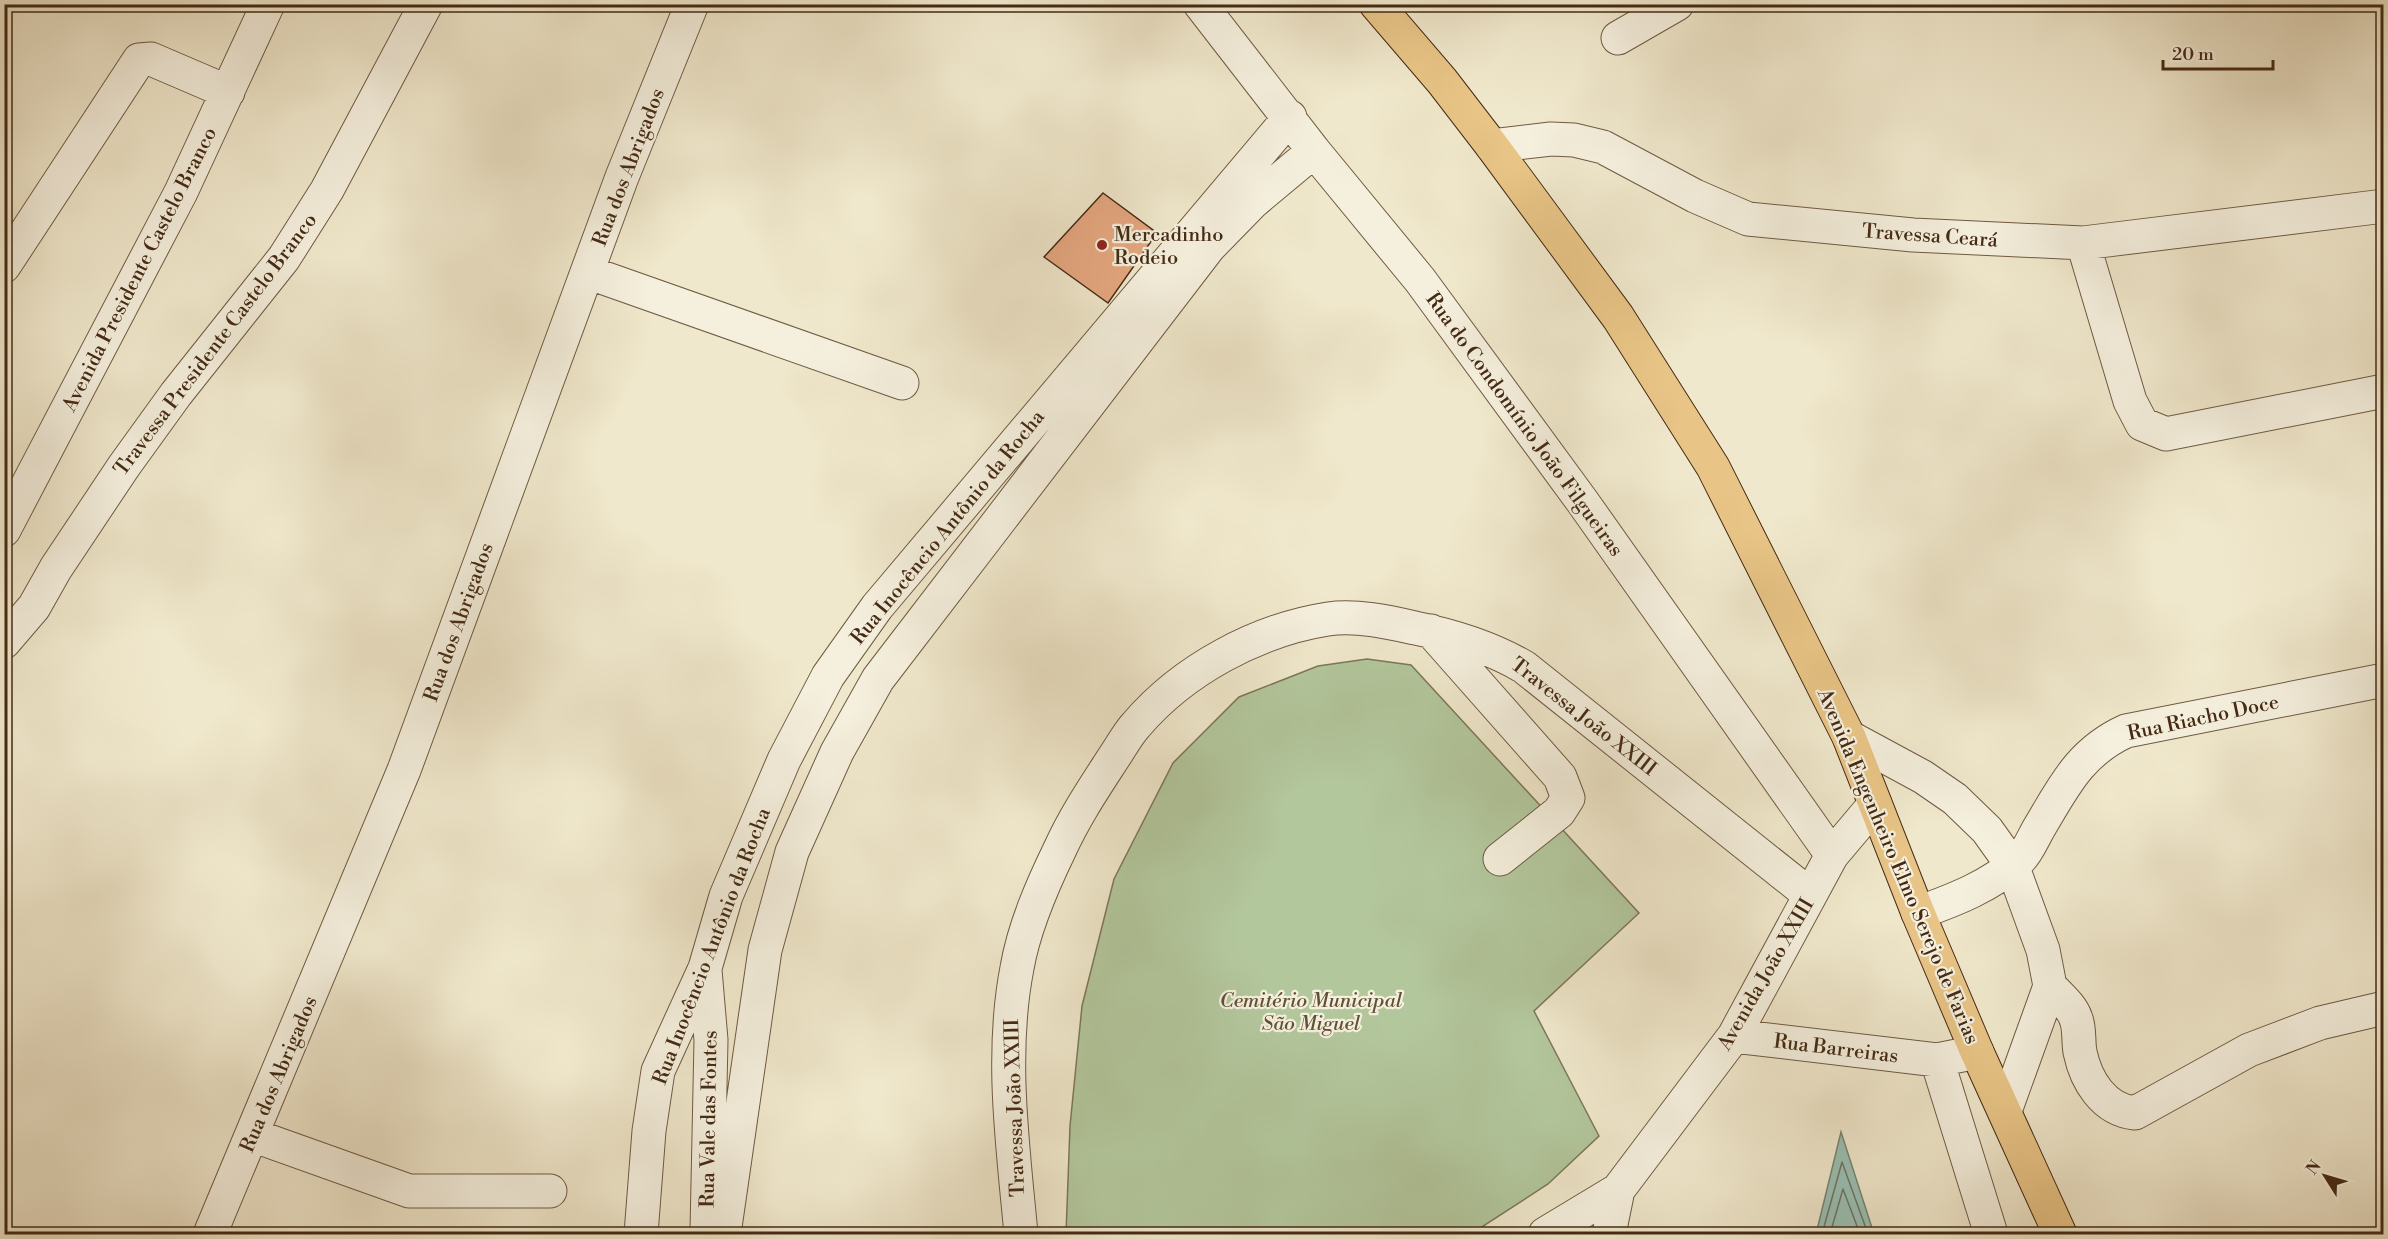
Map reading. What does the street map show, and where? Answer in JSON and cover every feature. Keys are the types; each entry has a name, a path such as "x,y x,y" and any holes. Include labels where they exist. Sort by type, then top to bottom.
{"main road":[{"name":"Avenida Engenheiro Elmo Serejo de Farias","path":"1376,4 1442,81 1618,317 1713,467 1849,737 1918,913 1977,1052 2060,1234"}],"street":[{"name":"Avenida Presidente Castelo Branco","path":"4,530 181,192 268,4"},
{"name":"Travessa Presidente Castelo Branco","path":"4,642 34,607 56,568 124,466 176,394 284,258 327,190 426,4"},
{"name":"Rua dos Abrigados","path":"210,1234 404,770 622,177 692,4"},
{"name":"Rua do Condomínio João Filgueiras","path":"1200,4 1290,117 1314,151 1420,280 1582,501 1832,855"},
{"path":"1618,38 1677,4"},
{"path":"4,267 135,63 145,58 151,59 228,92"},
{"name":"Rua Inocêncio Antônio da Rocha","path":"641,1234 649,1131 658,1071 705,968 726,896 754,828 784,760 828,676 877,607 1290,117"},
{"name":"Travessa Ceará","path":"1492,146 1551,139 1574,140 1603,147 1695,196 1748,219 1914,235 2083,243 2384,206"},
{"path":"724,1234 765,950 792,852 837,752 878,679 1209,247 1253,202 1314,151"},
{"path":"2083,243 2130,401 2142,424 2166,435 2384,391"},
{"path":"587,272 902,383"},
{"name":"Travessa João XXIII","path":"1021,1234 1011,1122 1009,1029 1017,966 1042,886 1076,813 1136,725 1176,688 1217,659 1275,633 1330,619 1378,621 1431,631 1496,651 1524,667 1810,895"},
{"path":"1431,631 1560,777 1568,798 1559,812 1500,859"},
{"name":"Rua Riacho Doce","path":"1918,913 1962,897 2021,858 2082,761 2106,740 2126,731 2384,680"},
{"path":"1849,737 1923,777 1955,799 1987,830 2012,865 2043,950 2050,987 2005,1111"},
{"name":"Avenida João XXIII","path":"1545,1234 1618,1190 1734,1036 1832,855 1875,804"},
{"name":"Rua Vale das Fontes","path":"705,968 711,1040 706,1234"},
{"path":"2050,987 2069,1006 2076,1018 2080,1051 2090,1082 2105,1100 2121,1112 2135,1113 2249,1050 2320,1023 2384,1008"},
{"name":"Rua Barreiras","path":"1734,1036 1937,1060 1977,1052"},
{"path":"1937,1060 1991,1234"},
{"path":"252,1135 409,1191 550,1191"},
{"path":"1609,1234 1618,1190"}],"green space":[{"name":"Cemitério Municipal São Miguel","path":"1367,659 1411,665 1639,913 1534,1011 1599,1136 1548,1184 1471,1234 1066,1234 1070,1126 1082,1006 1114,879 1173,763 1239,697 1318,666"}],"water":[{"path":"1841,1132 1874,1234 1816,1234"}],"building":[{"name":"Mercadinho Rodeio","path":"1103,193 1157,233 1108,303 1044,257"}],"place":[{"name":"Mercadinho Rodeio","path":"1102,245"}]}
